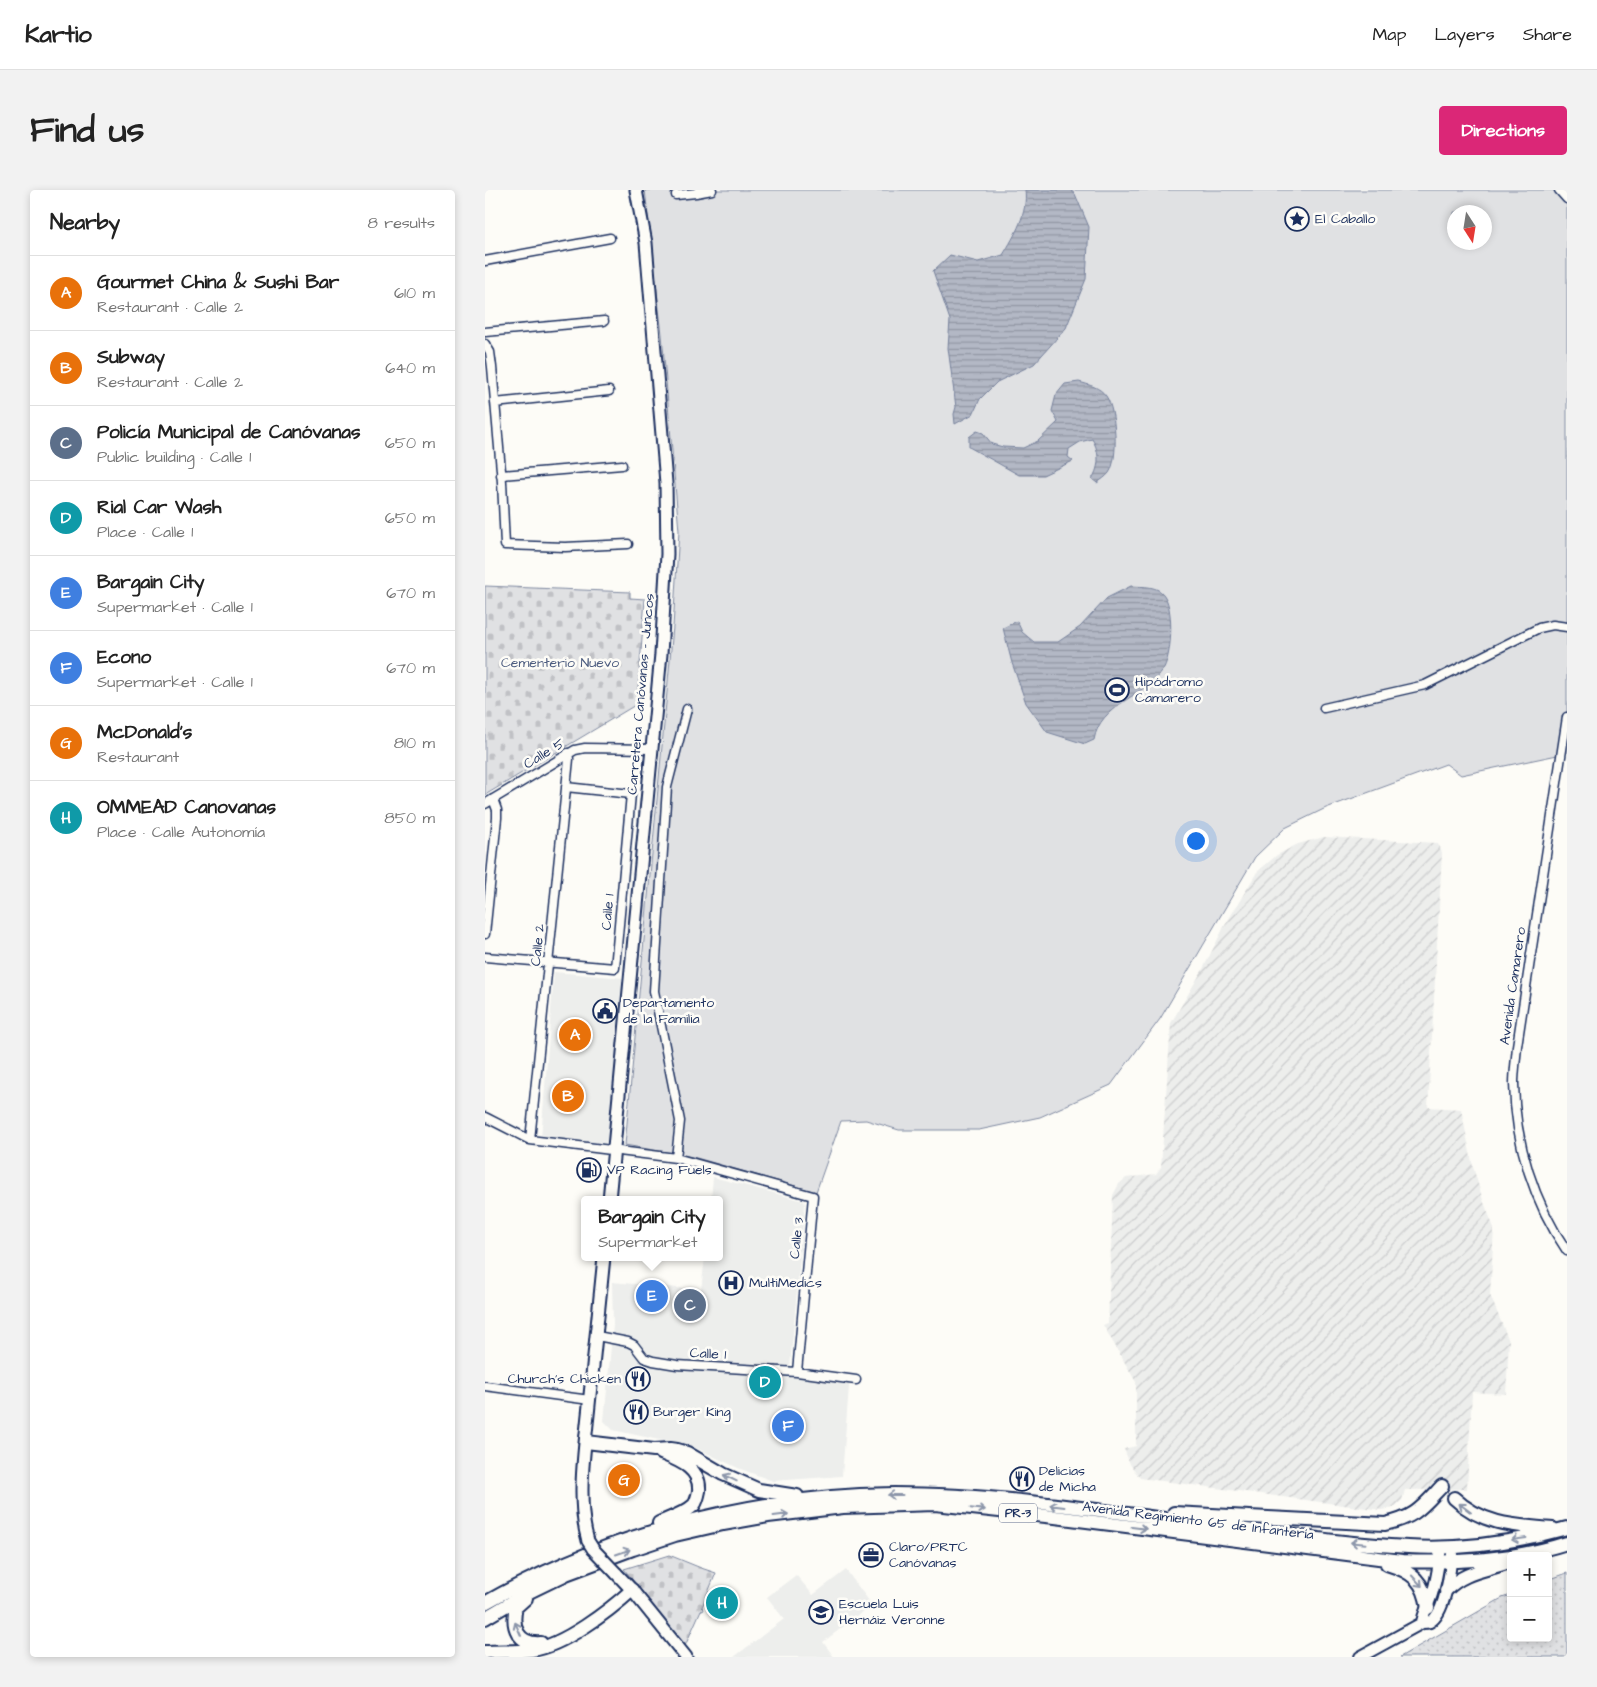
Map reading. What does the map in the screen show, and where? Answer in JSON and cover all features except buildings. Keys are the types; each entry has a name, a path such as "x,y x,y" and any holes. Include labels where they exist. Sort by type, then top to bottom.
{"main road":[{"name":"Carretera Canóvanas - Juncos","path":"609,1196 661,654 667,554 666,483 646,243 636,190"},
{"path":"604,1261 581,1509 584,1527 588,1541 632,1590 686,1657"},
{"path":"586,1442 654,1450 670,1449 687,1453 723,1474 759,1490 784,1495 817,1494 828,1497"},
{"path":"645,1532 688,1509 694,1504 698,1496 697,1477 691,1470 678,1460 654,1450"},
{"path":"1105,1512 1145,1511 1385,1524 1401,1521 1416,1513 1442,1486"},
{"name":"Avenida Regimiento 65 de Infantería","path":"485,1603 541,1575 645,1532 729,1512 828,1497 895,1494 958,1497 1105,1512 1331,1541 1407,1547 1446,1547 1512,1540 1539,1536 1565,1529"},
{"path":"1454,1498 1473,1513 1492,1520 1515,1526 1565,1529"},
{"name":"Avenida Regimiento 65 de Infantería","path":"485,1618 565,1574 675,1536 723,1524 768,1516 843,1507 935,1504 1402,1561 1445,1562 1488,1559 1538,1551 1567,1543"},
{"path":"1359,1556 1400,1568 1415,1577 1422,1586 1428,1608"},
{"path":"1446,1590 1455,1581 1467,1574 1507,1562"},
{"path":"485,1652 533,1650 556,1642 595,1620 632,1590"},
{"path":"531,1591 516,1608 514,1615 517,1631 525,1641 531,1644 556,1642"}],"street":[{"path":"675,195 712,190"},
{"path":"1559,190 1567,199"},
{"path":"485,261 610,238"},
{"path":"485,332 603,321"},
{"path":"485,344 490,352 505,545 565,547 628,544"},
{"path":"495,403 609,391"},
{"path":"501,475 622,465"},
{"path":"1325,708 1425,684 1539,628 1553,624 1567,627"},
{"path":"485,1117 530,1140 675,1158 680,1121 654,990 667,787 675,749 687,710"},
{"name":"Avenida Camarero","path":"1567,717 1517,1046 1514,1085 1519,1136 1538,1198 1553,1230 1567,1251"},
{"name":"Calle 5","path":"485,804 575,750 585,748 652,749"},
{"name":"Calle 2","path":"530,1140 569,753"},
{"name":"Calle 1","path":"485,957 615,968 631,794 566,787"},
{"path":"485,934 497,818 497,810 493,799"},
{"name":"Calle 3","path":"675,1158 813,1196 797,1372"},
{"name":"Calle 1","path":"597,1336 628,1342 634,1345 644,1358 653,1362 797,1372 856,1380"},
{"path":"485,1386 590,1400"},
{"path":"1360,1657 1422,1623 1430,1622 1435,1616 1446,1590 1446,1547"},
{"path":"1422,1623 1423,1616 1428,1608 1445,1562"}],"shaded area":[{"path":"1025,190 1070,190 1075,194 1089,227 1086,279 1066,328 1034,364 997,382 980,399 973,414 955,424 954,414 956,407 948,348 950,320 933,271 950,255 978,262 1003,255 1023,215"},
{"path":"1079,382 1101,390 1104,393 1112,412 1114,423 1115,446 1112,466 1109,473 1097,483 1092,479 1097,469 1098,459 1097,449 1092,439 1080,442 1069,449 1068,457 1073,461 1043,475 1019,475 969,447 969,437 977,431 983,433 992,444 1003,447 1023,448 1038,441 1058,422 1052,411 1056,395 1065,384"},
{"path":"1131,586 1150,587 1159,590 1168,604 1171,623 1170,646 1162,671 1154,680 1113,709 1104,718 1094,740 1085,744 1047,732 1026,703 1012,663 1003,628 1017,621 1022,632 1034,642 1058,642 1080,627 1107,598"},
{"path":"1324,837 1437,843 1440,847 1442,853 1428,1107 1461,1109 1473,1167 1494,1228 1490,1295 1509,1341 1506,1394 1472,1392 1467,1489 1405,1490 1402,1500 1393,1508 1381,1510 1140,1478 1130,1464 1124,1449 1136,1446 1136,1382 1103,1325 1108,1323 1113,1195 1119,1184 1126,1178 1156,1174 1161,1167 1171,1023 1257,872 1277,855 1298,844"},
{"path":"554,972 624,978 612,1139 607,1143 541,1138"},
{"path":"713,1177 804,1201 790,1367 850,1374 842,1476 773,1481 738,1468 696,1448 613,1430 604,1421 613,1325 612,1282 701,1290 705,1261 723,1261 723,1196 711,1196"},
{"name":"Escuela Luis Hernáiz Veronne","path":"846,1570 872,1605 823,1642 834,1657 734,1657 784,1619 767,1597 796,1575 813,1595"}],"green space":[{"name":"Hipódromo Camarero","path":"645,190 1567,190 1567,753 1461,775 1446,764 1326,808 1285,828 1255,857 1160,1019 1111,1085 1040,1117 979,1130 899,1130 866,1120 841,1121 816,1192 693,1157 625,1145 673,627 679,531 662,334"},
{"name":"Cementerio Nuevo","path":"485,586 630,592 630,598 645,599 637,704 485,795"},
{"path":"669,1555 716,1573 702,1607 704,1609 703,1611 701,1610 685,1646 624,1569"},
{"path":"1567,1573 1567,1657 1400,1657 1507,1596 1507,1642 1552,1642 1552,1579"}],"place":[{"name":"El Caballo","path":"1297,219"},
{"name":"Hipódromo Camarero","path":"1117,690"},
{"name":"Departamento de la Familia","path":"605,1011"},
{"name":"Gourmet China & Sushi Bar","path":"575,1035"},
{"name":"Subway","path":"568,1096"},
{"name":"VP Racing Fuels","path":"589,1170"},
{"name":"MultiMedics","path":"731,1283"},
{"name":"Bargain City","path":"652,1296"},
{"name":"Policía Municipal de Canóvanas","path":"690,1305"},
{"name":"Church's Chicken","path":"638,1379"},
{"name":"Rial Car Wash","path":"765,1382"},
{"name":"Burger King","path":"636,1412"},
{"name":"Econo","path":"788,1426"},
{"name":"Delicias de Micha","path":"1022,1479"},
{"name":"McDonald's","path":"624,1480"},
{"name":"Claro/PRTC Canóvanas","path":"871,1555"},
{"name":"OMMEAD Canovanas","path":"722,1603"},
{"name":"Escuela Luis Hernáiz Veronne","path":"821,1612"}]}
